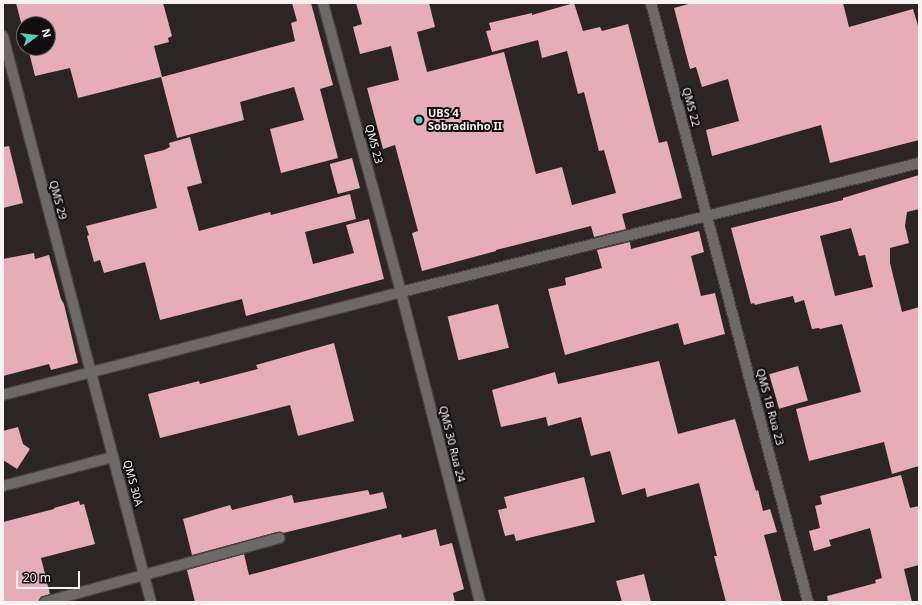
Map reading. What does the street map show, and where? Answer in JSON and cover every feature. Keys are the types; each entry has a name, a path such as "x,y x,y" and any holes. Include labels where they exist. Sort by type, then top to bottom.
{"street":[{"name":"QMS 23","path":"324,3 401,292"},
{"name":"QMS 22","path":"651,3 708,217"},
{"name":"QMS 29","path":"3,36 91,371"},
{"path":"3,395 401,292 919,164"},
{"name":"QMS 1B Rua 23","path":"708,217 808,602"},
{"name":"QMS 30 Rua 24","path":"401,292 480,602"},
{"name":"QMS 30A","path":"91,371 151,602"},
{"path":"3,486 114,457"},
{"path":"45,602 279,538"}],"building":[{"path":"16,3 163,3 172,36 168,38 169,42 154,46 162,77 295,41 291,23 297,21 292,3 311,3 333,85 320,89 338,158 281,173 270,129 304,120 294,87 240,102 244,120 177,138 161,77 78,98 70,68 35,76 30,56 56,56 56,16 19,16"},
{"path":"356,3 429,3 435,27 417,32 427,72 504,52 536,174 562,167 572,205 616,193 604,150 599,151 584,92 578,94 567,51 542,58 538,40 492,52 486,31 491,30 489,23 532,13 532,15 574,3 583,31 600,27 602,31 628,24 659,143 667,141 682,198 622,214 626,229 594,237 591,226 496,250 422,271 412,233 418,231 395,145 383,149 367,88 399,80 391,46 360,54 353,27 362,24"},
{"path":"692,3 843,3 849,27 913,9 919,29 919,140 830,163 821,125 712,156 706,130 739,121 728,79 702,87 696,67 690,69 674,8"},
{"path":"190,137 202,183 187,187 199,231 270,212 271,215 350,194 356,219 305,232 313,264 354,253 346,225 369,219 384,279 246,316 242,299 160,320 145,262 104,273 100,260 94,262 86,226 157,208 144,155 164,150 170,147 169,143"},
{"path":"9,146 23,203 3,208 3,147"},
{"path":"352,158 360,188 338,194 330,164"},
{"path":"919,175 919,209 907,212 905,226 909,243 890,248 890,263 902,312 919,307 919,466 892,474 884,442 809,461 796,409 861,392 842,324 820,329 812,329 804,300 795,303 793,296 755,305 754,303 751,304 731,228 843,200 843,198","holes":["851,228 859,256 865,255 873,287 835,296 820,236"]},
{"path":"699,231 704,252 691,256 701,296 715,293 725,334 684,345 678,323 565,355 548,289 566,285 565,278 602,268 597,250 630,242 631,249"},
{"path":"34,253 35,259 49,255 61,299 64,304 78,363 51,370 49,364 3,376 3,259"},
{"path":"498,304 509,348 458,360 448,317"},
{"path":"334,343 354,421 298,436 290,405 160,438 148,394 199,381 200,384 258,369 256,365"},
{"path":"659,361 678,434 735,419 756,491 758,490 763,511 770,509 777,532 764,535 782,602 726,602 714,556 717,556 699,483 647,497 645,488 622,495 610,451 591,456 581,417 548,426 546,417 501,427 492,390 555,372 558,384"},
{"path":"798,366 808,401 779,409 769,374"},
{"path":"18,427 23,444 30,449 17,469 3,460 3,431"},
{"path":"901,475 910,508 919,506 919,565 904,569 912,602 828,602 827,596 876,583 875,580 882,578 870,528 829,540 831,546 814,551 809,531 820,528 815,506 822,504 820,496"},
{"path":"584,477 595,522 516,541 514,534 505,536 498,510 507,508 504,497"},
{"path":"368,490 370,495 383,492 387,508 283,533 277,532 192,555 183,519 230,505 232,510 292,495 294,503"},
{"path":"79,501 80,505 84,504 95,544 41,558 50,594 41,597 39,602 3,602 3,522"},
{"path":"436,529 440,546 452,543 464,589 453,593 455,602 195,602 187,570 244,554 249,575 401,534 402,538"},
{"path":"644,574 651,602 622,602 616,581"}],"place":[{"name":"UBS 4 Sobradinho II","path":"419,120"}]}
